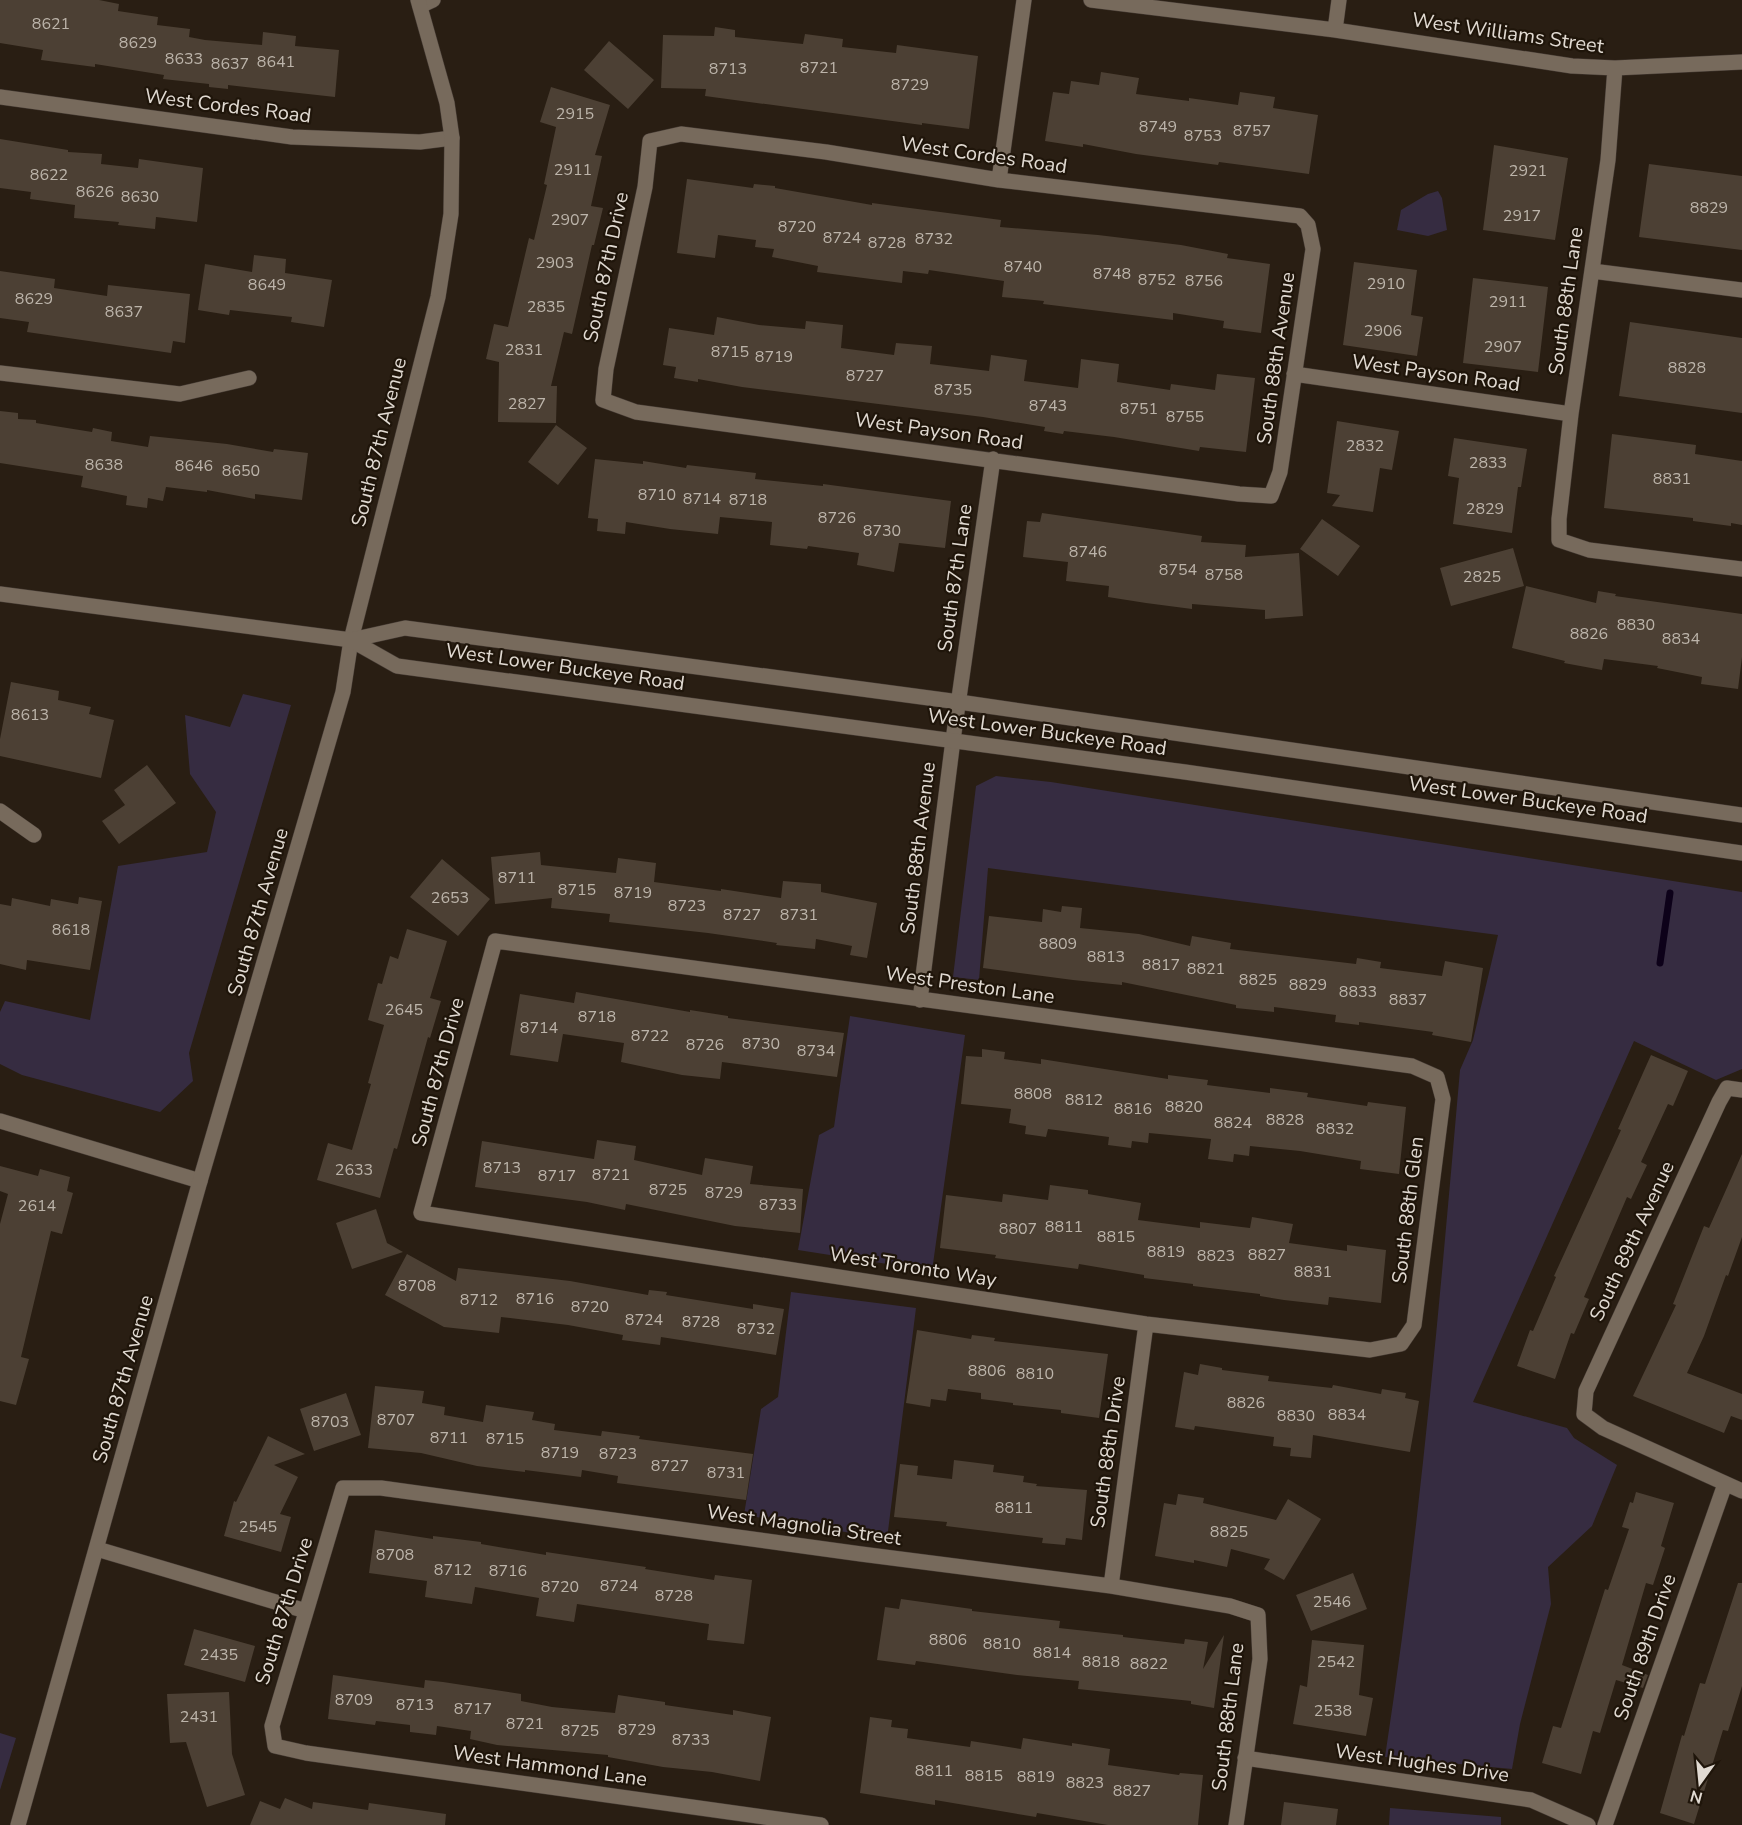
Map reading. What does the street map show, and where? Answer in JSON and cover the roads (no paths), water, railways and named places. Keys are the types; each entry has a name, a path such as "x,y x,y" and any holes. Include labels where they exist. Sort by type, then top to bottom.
{"street":[{"path":"999,180 1024,0"},
{"name":"West Williams Street","path":"1091,0 1335,30 1572,66 1616,68 1742,62"},
{"path":"1335,30 1339,0"},
{"name":"South 87th Avenue","path":"18,1825 200,1181 343,692 351,640 438,297 451,214 452,138 447,103 424,2"},
{"name":"South 88th Lane","path":"1616,68 1608,160 1571,414 1559,519 1559,540 1589,550 1742,569"},
{"name":"West Cordes Road","path":"0,97 292,137 420,142 452,138"},
{"name":"West Cordes Road","path":"650,141 681,134 826,153 999,180 1300,216 1308,225"},
{"name":"South 87th Drive","path":"603,400 606,369 645,187 650,141"},
{"name":"South 88th Avenue","path":"1271,496 1280,472 1313,249 1308,225"},
{"path":"1592,271 1742,290"},
{"path":"0,373 180,394 249,378"},
{"name":"West Payson Road","path":"1294,374 1571,414"},
{"name":"West Payson Road","path":"603,400 636,412 1239,494 1271,496"},
{"name":"South 87th Lane","path":"959,702 993,459"},
{"name":"West Lower Buckeye Road","path":"0,594 351,640 405,628 959,702 1742,815"},
{"name":"West Lower Buckeye Road","path":"351,640 397,666 1220,777 1742,853"},
{"name":"South 88th Avenue","path":"920,1000 959,702"},
{"path":"0,811 34,835"},
{"name":"South 87th Drive","path":"421,1214 495,941"},
{"name":"West Preston Lane","path":"495,941 1412,1066 1437,1077"},
{"name":"South 88th Glen","path":"1401,1344 1414,1325 1443,1099 1437,1077"},
{"name":"South 89th Avenue","path":"1725,1484 1603,1428 1584,1414 1586,1391 1734,1089"},
{"path":"0,1121 200,1181"},
{"name":"West Toronto Way","path":"421,1214 1146,1324 1370,1350 1401,1344"},
{"name":"South 88th Drive","path":"1111,1586 1146,1324"},
{"path":"1725,1484 1742,1491"},
{"name":"South 89th Drive","path":"1605,1825 1725,1484"},
{"name":"South 87th Drive","path":"275,1746 272,1726 343,1488"},
{"name":"West Magnolia Street","path":"343,1488 381,1488 1111,1586 1230,1606 1258,1615"},
{"path":"97,1549 306,1611"},
{"name":"South 88th Lane","path":"1236,1825 1260,1659 1258,1615"},
{"name":"West Hammond Lane","path":"275,1746 306,1753 821,1825"},
{"name":"West Hughes Drive","path":"1245,1758 1531,1800 1588,1825"}],"waterway":[{"path":"1660,963 1670,893"}]}
